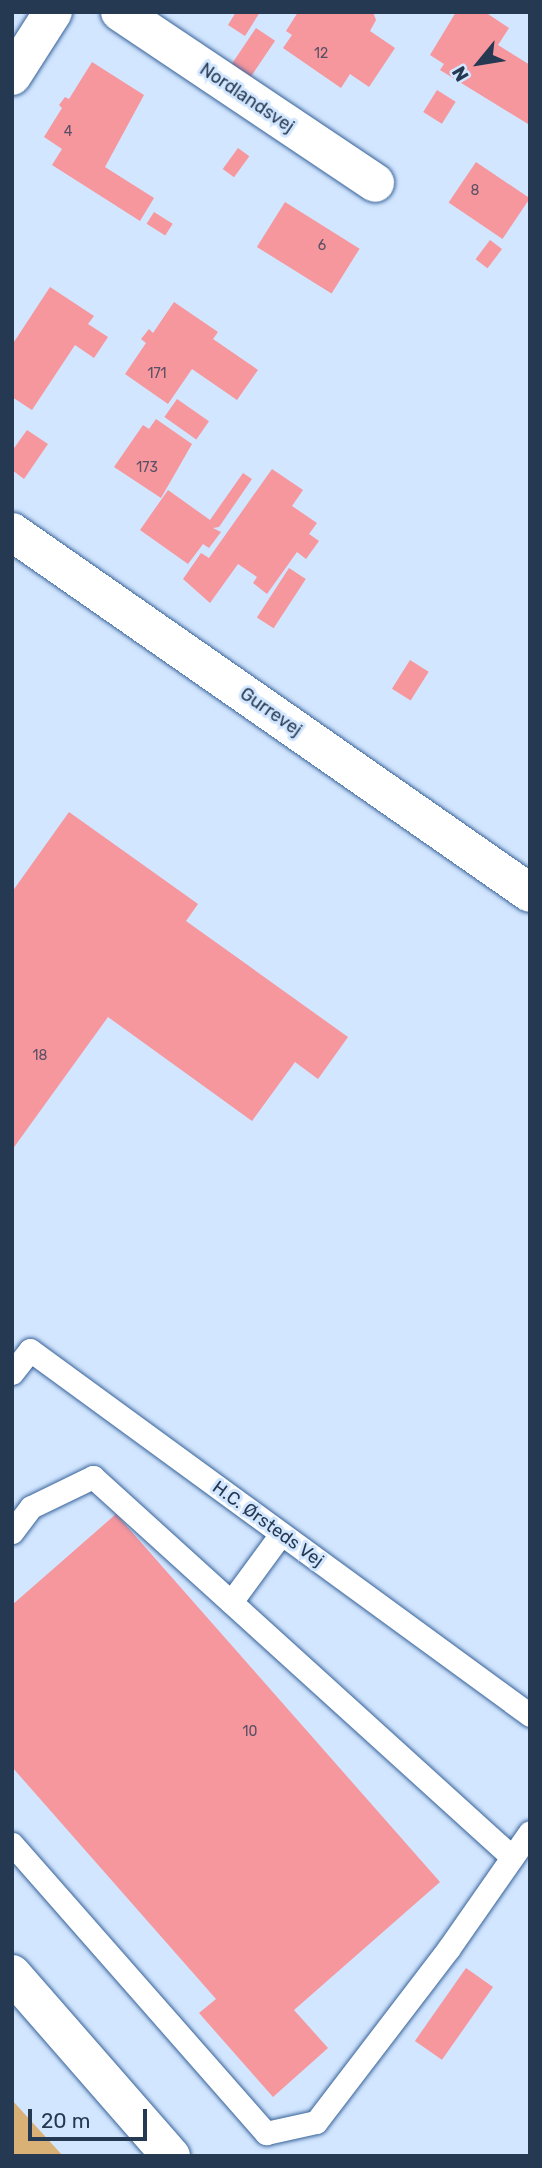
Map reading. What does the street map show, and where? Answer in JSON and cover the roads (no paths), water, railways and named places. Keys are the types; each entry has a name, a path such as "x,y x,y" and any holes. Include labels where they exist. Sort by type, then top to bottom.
{"street":[{"path":"12,76 53,12"},
{"name":"Nordlandsvej","path":"120,12 375,183"},
{"name":"Gurrevej","path":"12,532 530,893"},
{"path":"12,1974 171,2156"}],"lane":[{"name":"H.C. Ørsteds Vej","path":"12,1373 30,1350 530,1715"},
{"path":"12,1532 31,1507 93,1477 512,1857"},
{"path":"230,1602 281,1534"},
{"path":"12,1844 266,2133 316,2122 530,1832"}]}
